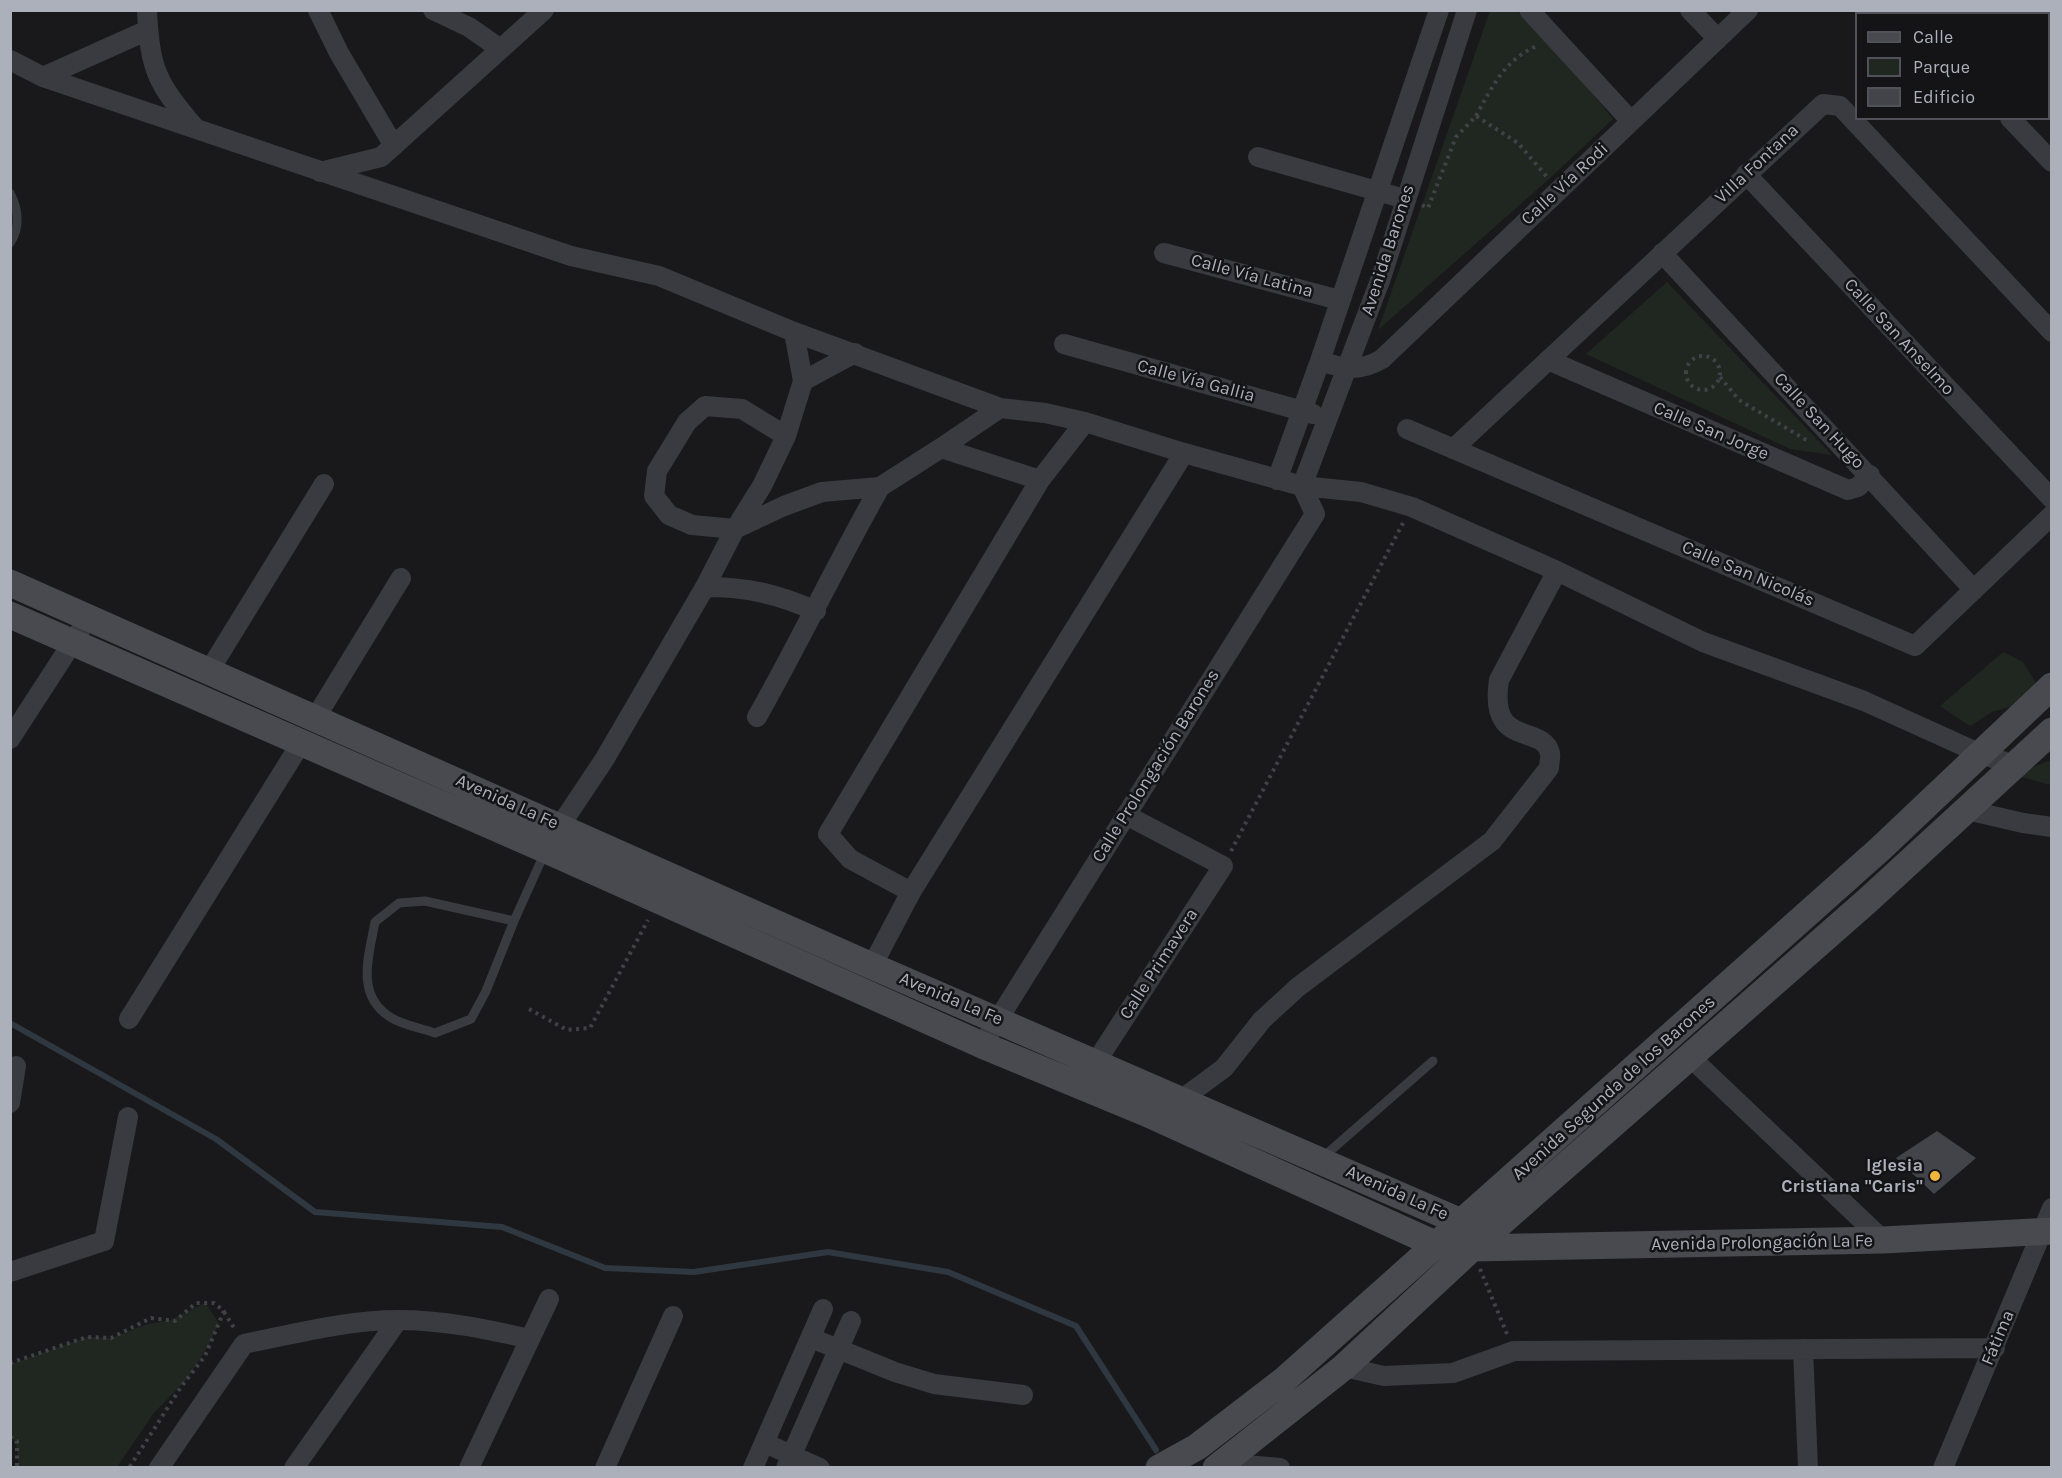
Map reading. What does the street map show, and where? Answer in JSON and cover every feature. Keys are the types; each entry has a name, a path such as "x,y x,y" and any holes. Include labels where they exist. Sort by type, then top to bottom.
{"street":[{"path":"147,10 152,64 167,94 195,128"},
{"path":"318,10 339,53 393,146"},
{"path":"433,10 469,27 499,48"},
{"path":"319,172 381,157 499,48 544,10"},
{"name":"Avenida Barones","path":"1277,480 1320,361 1439,10"},
{"name":"Avenida Barones","path":"1302,486 1381,278 1467,10"},
{"path":"1529,10 1631,122"},
{"path":"1690,10 1718,39"},
{"name":"Calle Vía Rodi","path":"1346,370 1368,367 1382,359 1748,10"},
{"path":"43,77 148,30"},
{"path":"10,60 43,77 319,172 572,256 659,276 794,332 1000,408 1045,413 1085,422 1277,480 1302,486 1361,492 1412,507 1557,571 1703,642 1864,701 1981,754 2017,766"},
{"name":"Villa Fontana","path":"1453,449 1822,104 1831,103 1840,106 2052,332"},
{"path":"2012,120 2052,162"},
{"path":"1258,157 1405,199"},
{"name":"Calle San Anselmo","path":"1746,174 2052,500"},
{"name":"Calle Vía Latina","path":"1164,253 1339,300"},
{"name":"Calle San Hugo","path":"1662,253 1870,475 1974,590"},
{"path":"546,850 559,824 604,760 705,587 735,529 762,486 786,436 803,381 794,332"},
{"name":"Calle Vía Gallia","path":"1064,345 1327,419"},
{"path":"803,381 855,353"},
{"name":"Calle San Jorge","path":"1548,360 1848,490 1858,487 1870,475"},
{"path":"1320,361 1346,370"},
{"path":"786,436 742,409 705,406 687,422 657,471 654,496 669,515 692,525 735,529 784,506 822,492 880,487 1000,408"},
{"path":"911,892 850,859 828,834 1040,480 1085,422"},
{"name":"Calle San Nicolás","path":"1407,429 1916,646 2052,515"},
{"path":"941,448 1040,480"},
{"path":"872,966 911,892 1184,453"},
{"path":"209,671 324,484"},
{"name":"Calle Prolongación Barones","path":"982,1045 1315,514 1302,486"},
{"path":"757,717 816,611 850,540 880,487"},
{"path":"1146,1113 1182,1099 1224,1068 1262,1020 1298,987 1492,841 1549,768 1550,752 1544,743 1510,727 1499,716 1496,700 1499,680 1557,571"},
{"path":"316,717 400,578"},
{"name":"Avenida La Fe","path":"10,583 559,824 872,966 997,1018 1463,1223 1472,1248 1435,1244 1146,1113 982,1045 546,850 10,615"},
{"path":"705,587 739,587 781,596 816,611"},
{"path":"10,739 89,616"},
{"name":"Avenida Segunda de los Barones","path":"1159,1467 1197,1447 1283,1381 1880,849 2052,686"},
{"name":"Avenida Segunda de los Barones","path":"1220,1465 1344,1367 1472,1248 2017,766 2052,731"},
{"path":"129,1019 301,743"},
{"path":"1967,810 2023,824 2052,827"},
{"path":"1126,815 1223,866"},
{"name":"Calle Primavera","path":"1095,1062 1223,866"},
{"path":"1689,1056 1883,1240"},
{"path":"10,1103 16,1066"},
{"path":"10,1272 104,1241 128,1118"},
{"name":"Avenida Prolongación La Fe","path":"1472,1248 1883,1240 2049,1224"},
{"name":"Fátima","path":"1943,1467 2049,1224"},
{"path":"469,1467 549,1299"},
{"path":"753,1467 823,1309"},
{"path":"605,1467 673,1316"},
{"path":"159,1467 243,1344 349,1324 398,1320 467,1325 530,1339"},
{"path":"294,1467 398,1320"},
{"path":"789,1461 850,1321"},
{"path":"811,1338 934,1384 1023,1395"},
{"path":"1344,1367 1384,1376 1453,1373 1514,1352 1995,1348"},
{"path":"1803,1349 1808,1467"},
{"path":"765,1443 789,1461 820,1467"},
{"path":"1220,1465 1280,1467"}],"lane":[{"path":"10,193 18,209 14,238 10,243"},
{"path":"514,921 425,901 399,903 375,922 365,980 375,1004 391,1018 435,1033 471,1019 486,991 546,850"},
{"path":"1320,1160 1433,1061"}],"path":[{"path":"1405,199 1428,208 1456,136 1476,116 1495,80 1520,53 1555,39"},
{"path":"1476,116 1518,142 1549,179"},
{"path":"1720,377 1714,387 1698,390 1689,383 1685,372 1694,358 1705,356 1716,361 1720,377 1739,400 1814,444"},
{"path":"1223,866 1412,507"},
{"path":"529,1009 567,1030 590,1028 659,900"},
{"path":"1472,1248 1514,1352"},
{"path":"10,1363 87,1337 111,1338 151,1318 175,1321 196,1303 214,1303 224,1311 205,1356 129,1467"},
{"path":"10,1437 17,1441 16,1467"}],"green space":[{"path":"1490,11 1516,11 1561,55 1613,119 1549,179 1378,330"},
{"path":"1667,282 1832,455 1790,449 1586,354"},
{"path":"2003,652 2023,662 2036,683 2023,703 1992,712 1970,726 1940,706"},
{"path":"2051,760 2051,785 2013,775"},
{"path":"205,1303 219,1323 211,1341 188,1378 153,1414 117,1467 19,1467 17,1449 11,1435 11,1364 87,1337 111,1338 148,1324 170,1320"}],"building":[{"name":"Iglesia Cristiana \"Caris\"","path":"1937,1131 1976,1158 1934,1194 1896,1158"}],"waterway":[{"path":"10,1023 216,1139 315,1212 502,1227 605,1268 694,1272 828,1252 948,1272 1076,1326 1156,1450"}],"place":[{"name":"Iglesia Cristiana \"Caris\"","path":"1935,1176"}]}
